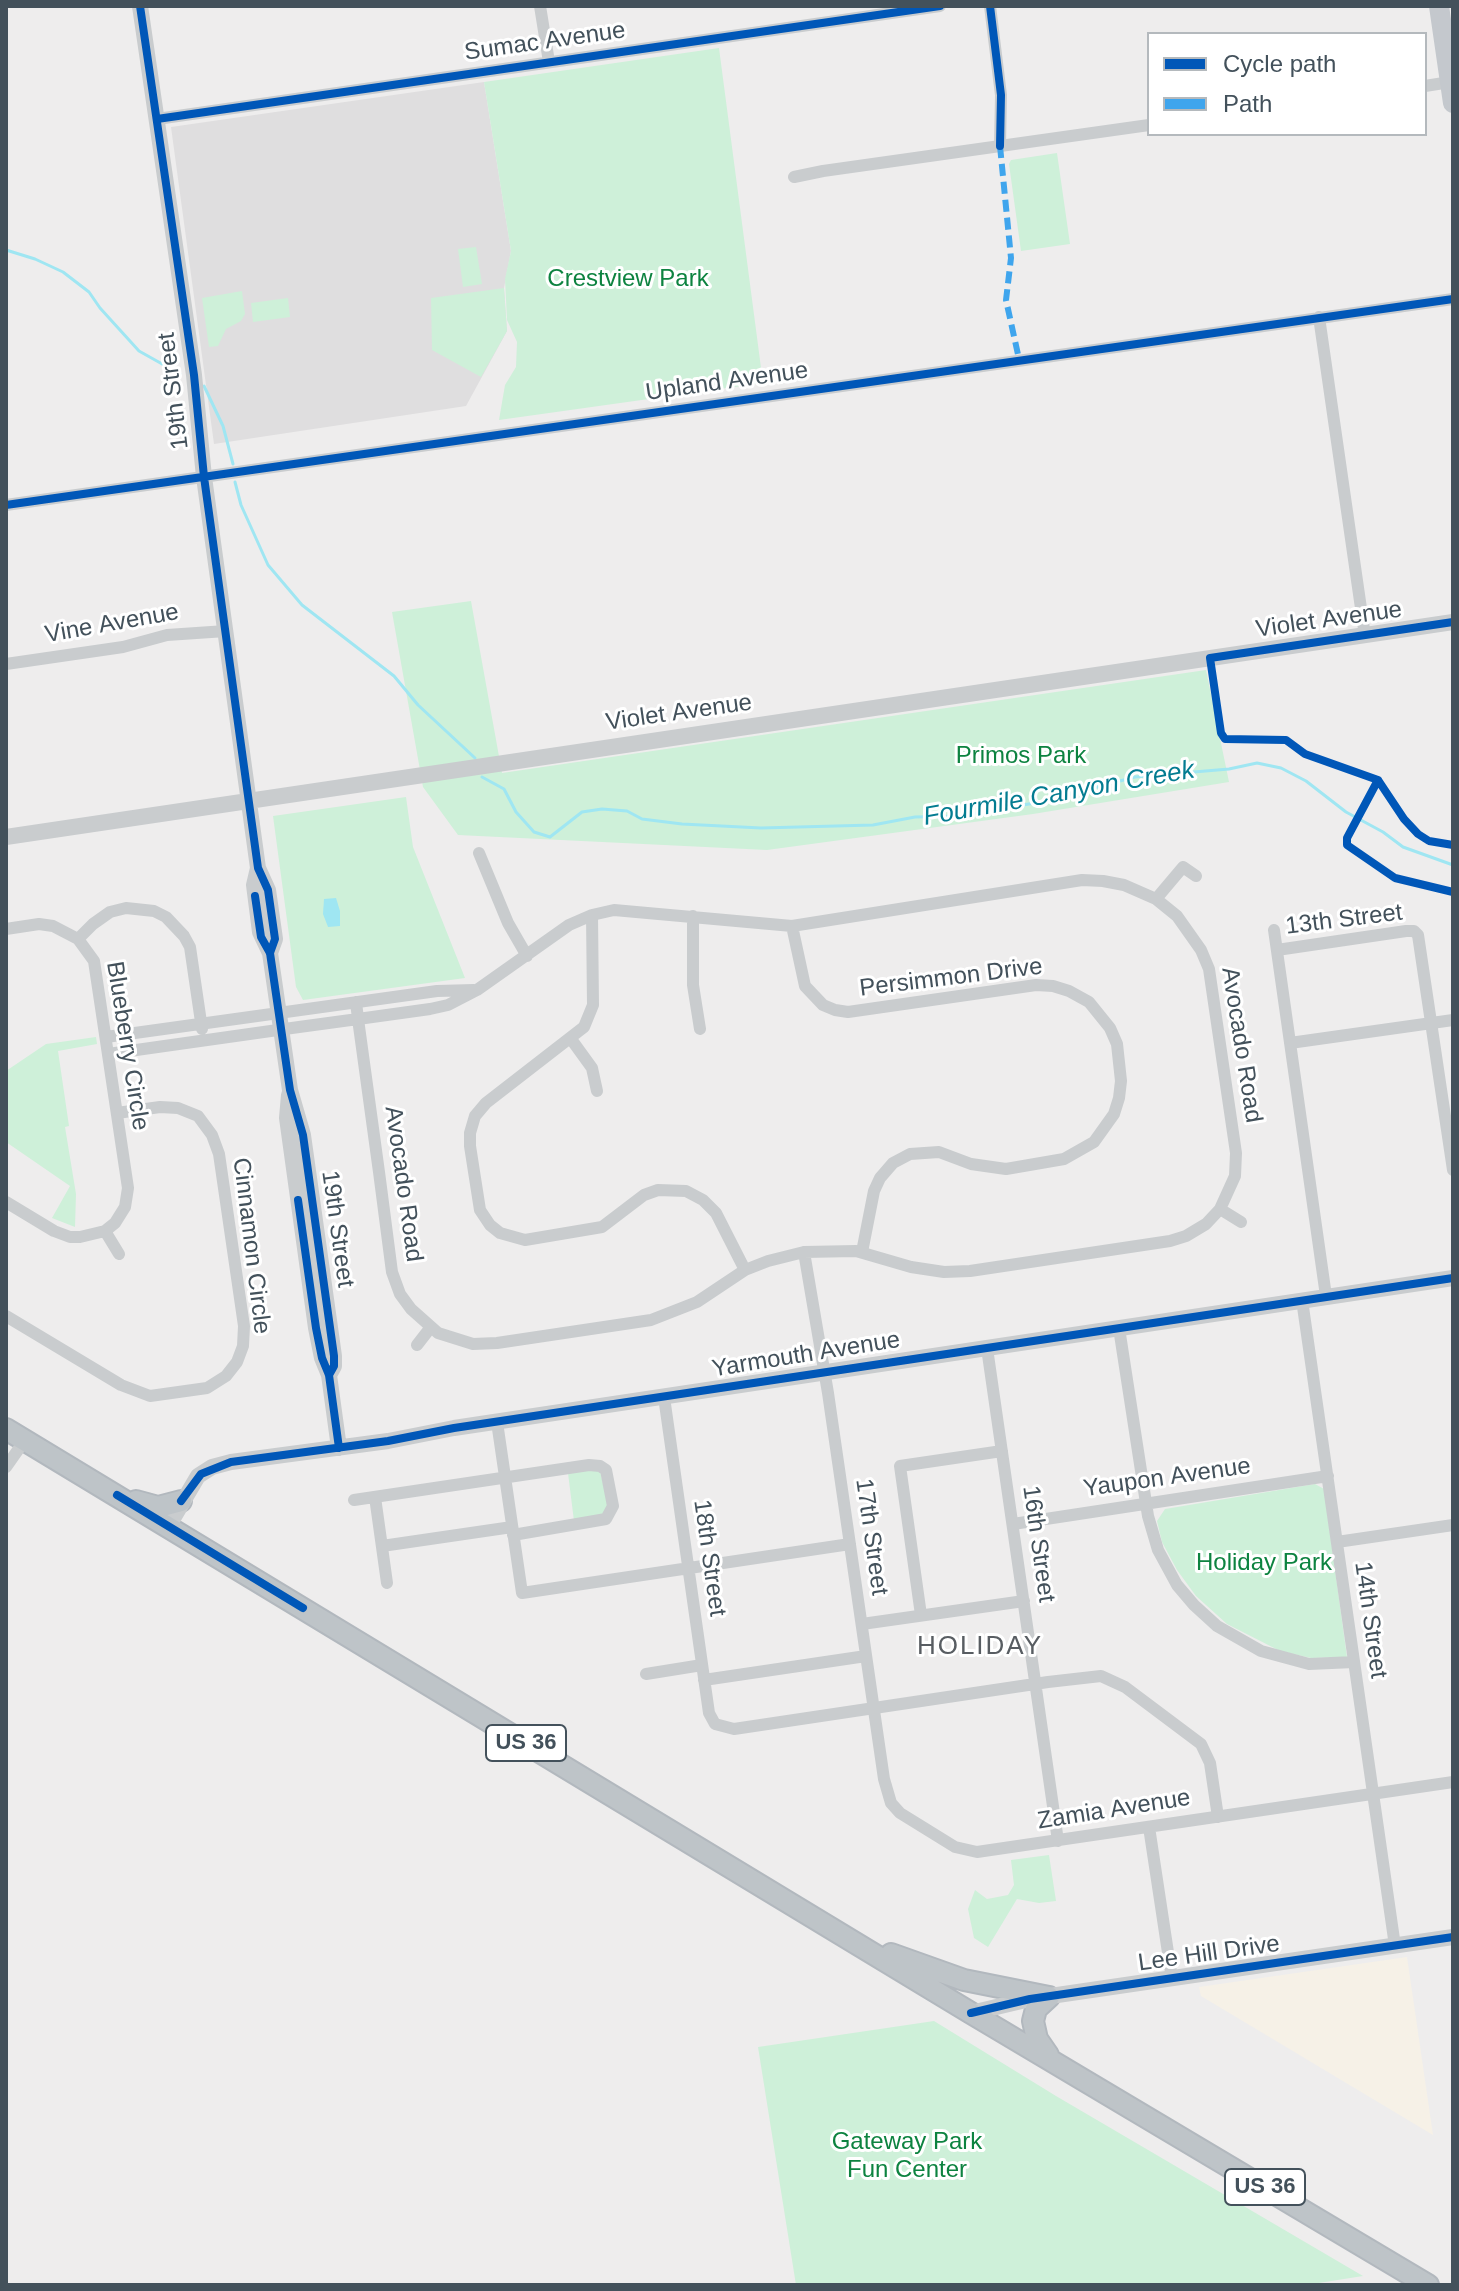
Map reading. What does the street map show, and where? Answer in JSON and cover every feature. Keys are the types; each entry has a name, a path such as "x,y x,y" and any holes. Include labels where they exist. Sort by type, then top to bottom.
{"highway":[{"name":"US 36","path":"6,1429 971,2013 1428,2285"},
{"path":"117,1495 158,1507 181,1501"},
{"path":"856,1941 964,1980 1049,1997"},
{"path":"1049,1997 1036,2009 1033,2028 1051,2059"}],"main road":[{"path":"1439,6 1452,93"}],"street":[{"name":"19th Street","path":"140,6 194,375 204,477 258,868 268,890 274,927 275,943 270,953 290,1090 303,1135 334,1356 334,1366 329,1375 339,1448"},
{"path":"540,6 549,62"},
{"name":"Sumac Avenue","path":"157,119 940,6"},
{"path":"990,6 1001,95 1000,146"},
{"path":"1427,87 1452,93"},
{"path":"794,177 1147,125"},
{"name":"Upland Avenue","path":"6,505 1453,299"},
{"path":"1319,317 1365,636"},
{"name":"Violet Avenue","path":"6,837 1453,622"},
{"name":"Vine Avenue","path":"6,664 123,647 167,635 226,631"},
{"path":"479,853 508,923 527,956"},
{"path":"1156,899 1183,867 1196,876"},
{"name":"Avocado Road","path":"106,1037 202,1024 358,1019 448,1005 477,990 569,925 592,915 621,910 792,926 1082,880 1124,885 1156,899 1177,916 1191,932 1209,969 1236,1153 1235,1176 1220,1209 1206,1224 1170,1241 970,1271 944,1272 911,1267 862,1252 804,1252 745,1270 724,1290 651,1320 473,1344 455,1340 431,1327 400,1294 392,1272 358,1019 356,1002"},
{"path":"78,939 110,912 141,909 169,913 190,947 204,1040"},
{"path":"592,915 593,1005 584,1027 486,1103 475,1116 470,1146 480,1210 490,1225 512,1238 525,1240 586,1231 616,1219 644,1195 658,1190 686,1191 703,1200 716,1213 745,1270"},
{"path":"693,916 693,985 700,1029"},
{"name":"Blueberry Circle","path":"6,929 39,924 53,926 78,939 94,961 127,1198 121,1215 105,1231"},
{"name":"Persimmon Drive","path":"792,926 805,986 823,1005 835,1010 848,1012 1036,985 1053,986 1089,1002 1101,1014 1117,1044 1121,1081 1119,1098 1114,1114 1094,1142 1064,1159 1006,1169 971,1164 939,1152 910,1154 893,1163 880,1178 874,1191 862,1252"},
{"path":"1274,930 1326,1296"},
{"name":"13th Street","path":"1277,950 1414,931 1420,939 1453,1170"},
{"name":"Avocado Road","path":"108,1054 204,1040 356,1002 437,991 477,990"},
{"path":"1290,1043 1453,1020"},
{"path":"571,1039 592,1068 597,1091"},
{"name":"Cinnamon Circle","path":"6,1316 121,1385 150,1396 207,1388 237,1372 244,1326 219,1154 212,1135 201,1113 170,1107 117,1113"},
{"path":"6,1202 54,1231 70,1237 105,1231 119,1254"},
{"path":"1220,1209 1241,1222"},
{"name":"17th Street","path":"804,1252 874,1708"},
{"name":"Yarmouth Avenue","path":"168,1527 198,1476 217,1465 1453,1278"},
{"name":"14th Street","path":"1302,1300 1395,1946"},
{"path":"417,1345 431,1327"},
{"path":"1119,1328 1145,1504 1156,1544 1171,1576 1194,1605 1217,1626 1254,1648 1286,1660 1320,1665 1354,1662"},
{"name":"16th Street","path":"987,1348 1058,1841"},
{"name":"18th Street","path":"664,1397 710,1717 715,1724 734,1729 874,1708"},
{"path":"497,1422 522,1593 850,1544"},
{"path":"6,1467 25,1440"},
{"path":"921,1615 900,1466 1002,1451"},
{"path":"354,1500 596,1465 606,1470 610,1482 613,1506 609,1516 602,1521 382,1546"},
{"name":"Yaupon Avenue","path":"1013,1524 1328,1476"},
{"path":"375,1497 387,1583"},
{"path":"1337,1542 1453,1525"},
{"path":"862,1624 1024,1601"},
{"path":"704,1680 866,1656"},
{"path":"646,1674 702,1665"},
{"path":"874,1708 1090,1676 1108,1678 1187,1732 1207,1752 1218,1817"},
{"name":"Zamia Avenue","path":"874,1708 885,1787 891,1803 902,1815 955,1847 969,1851 1058,1841 1453,1782"},
{"path":"1149,1827 1172,1979"},
{"name":"Lee Hill Drive","path":"971,2013 1049,1997 1453,1937"}],"shaded area":[{"path":"484,82 511,251 504,288 507,331 466,406 214,444 171,127"},
{"path":"1407,1957 1433,2135 1201,1996 1199,1987"}],"green space":[{"name":"Crestview Park","path":"719,48 763,383 499,420 505,385 516,367 517,342 507,320 505,279 511,251 484,82"},
{"path":"1057,153 1070,244 1021,251 1009,164 1011,160"},
{"path":"476,247 482,284 463,287 458,249"},
{"path":"504,288 507,331 481,377 432,350 431,298"},
{"path":"242,291 245,314 241,321 226,329 218,346 209,347 202,298"},
{"path":"288,298 290,317 253,322 251,303"},
{"name":"Primos Park","path":"471,601 502,773 1206,670 1229,782 1033,814 767,850 458,835 423,787 392,612"},
{"path":"406,797 413,847 465,978 303,1000 296,987 273,816"},
{"path":"96,1037 97,1044 58,1051 69,1126 65,1127 76,1194 75,1227 52,1218 70,1186 6,1142 6,1071 46,1044"},
{"path":"600,1471 608,1504 606,1513 574,1521 568,1473"},
{"name":"Holiday Park","path":"1315,1484 1324,1489 1347,1657 1311,1658 1280,1651 1227,1624 1196,1596 1177,1570 1162,1542 1157,1521 1165,1509"},
{"path":"1049,1855 1056,1901 1039,1903 1017,1899 988,1947 974,1938 968,1909 975,1890 987,1899 1008,1895 1014,1885 1011,1860"},
{"name":"Gateway Park Fun Center","path":"934,2021 1363,2276 1306,2285 796,2285 758,2047"}],"water":[{"path":"336,898 340,926 328,927 323,914 324,899"}],"waterway":[{"name":"Fourmile Canyon Creek","path":"6,250 63,272 89,292 139,351 180,374"},
{"name":"Fourmile Canyon Creek","path":"204,386 223,426 233,464"},
{"name":"Fourmile Canyon Creek","path":"235,482 241,505 268,565 302,605 394,676 418,705 475,758"},
{"name":"Fourmile Canyon Creek","path":"482,777 504,789 516,812 534,832 550,837 582,812 602,809 627,811 642,819 682,824 761,828 873,825 915,817 962,816 1040,802 1135,777 1229,769 1257,763 1281,768 1306,781 1346,812 1403,847 1453,865"}],"marked path":[{"path":"1000,146 1011,258 1006,300 1019,359"}],"cycle path":[{"path":"140,6 194,375 204,477 258,868 268,890 275,939 270,953"},
{"path":"157,119 940,6"},
{"path":"990,6 1001,95 1000,146"},
{"path":"6,505 1453,299"},
{"path":"1453,622 1210,658 1221,733 1225,739 1286,740 1305,754 1378,780 1418,834 1429,841 1453,845"},
{"path":"1378,780 1347,838 1347,845 1395,878 1453,892"},
{"path":"255,896 261,937 270,953 290,1090 303,1135 334,1356 334,1366 329,1375"},
{"path":"298,1200 316,1328 329,1375 339,1448"},
{"path":"181,1501 201,1474 231,1462 388,1441 454,1428 1453,1278"},
{"path":"117,1495 303,1608"},
{"path":"971,2013 1030,1999 1453,1937"}],"district":[{"name":"HOLIDAY","path":"980,1647"}]}
